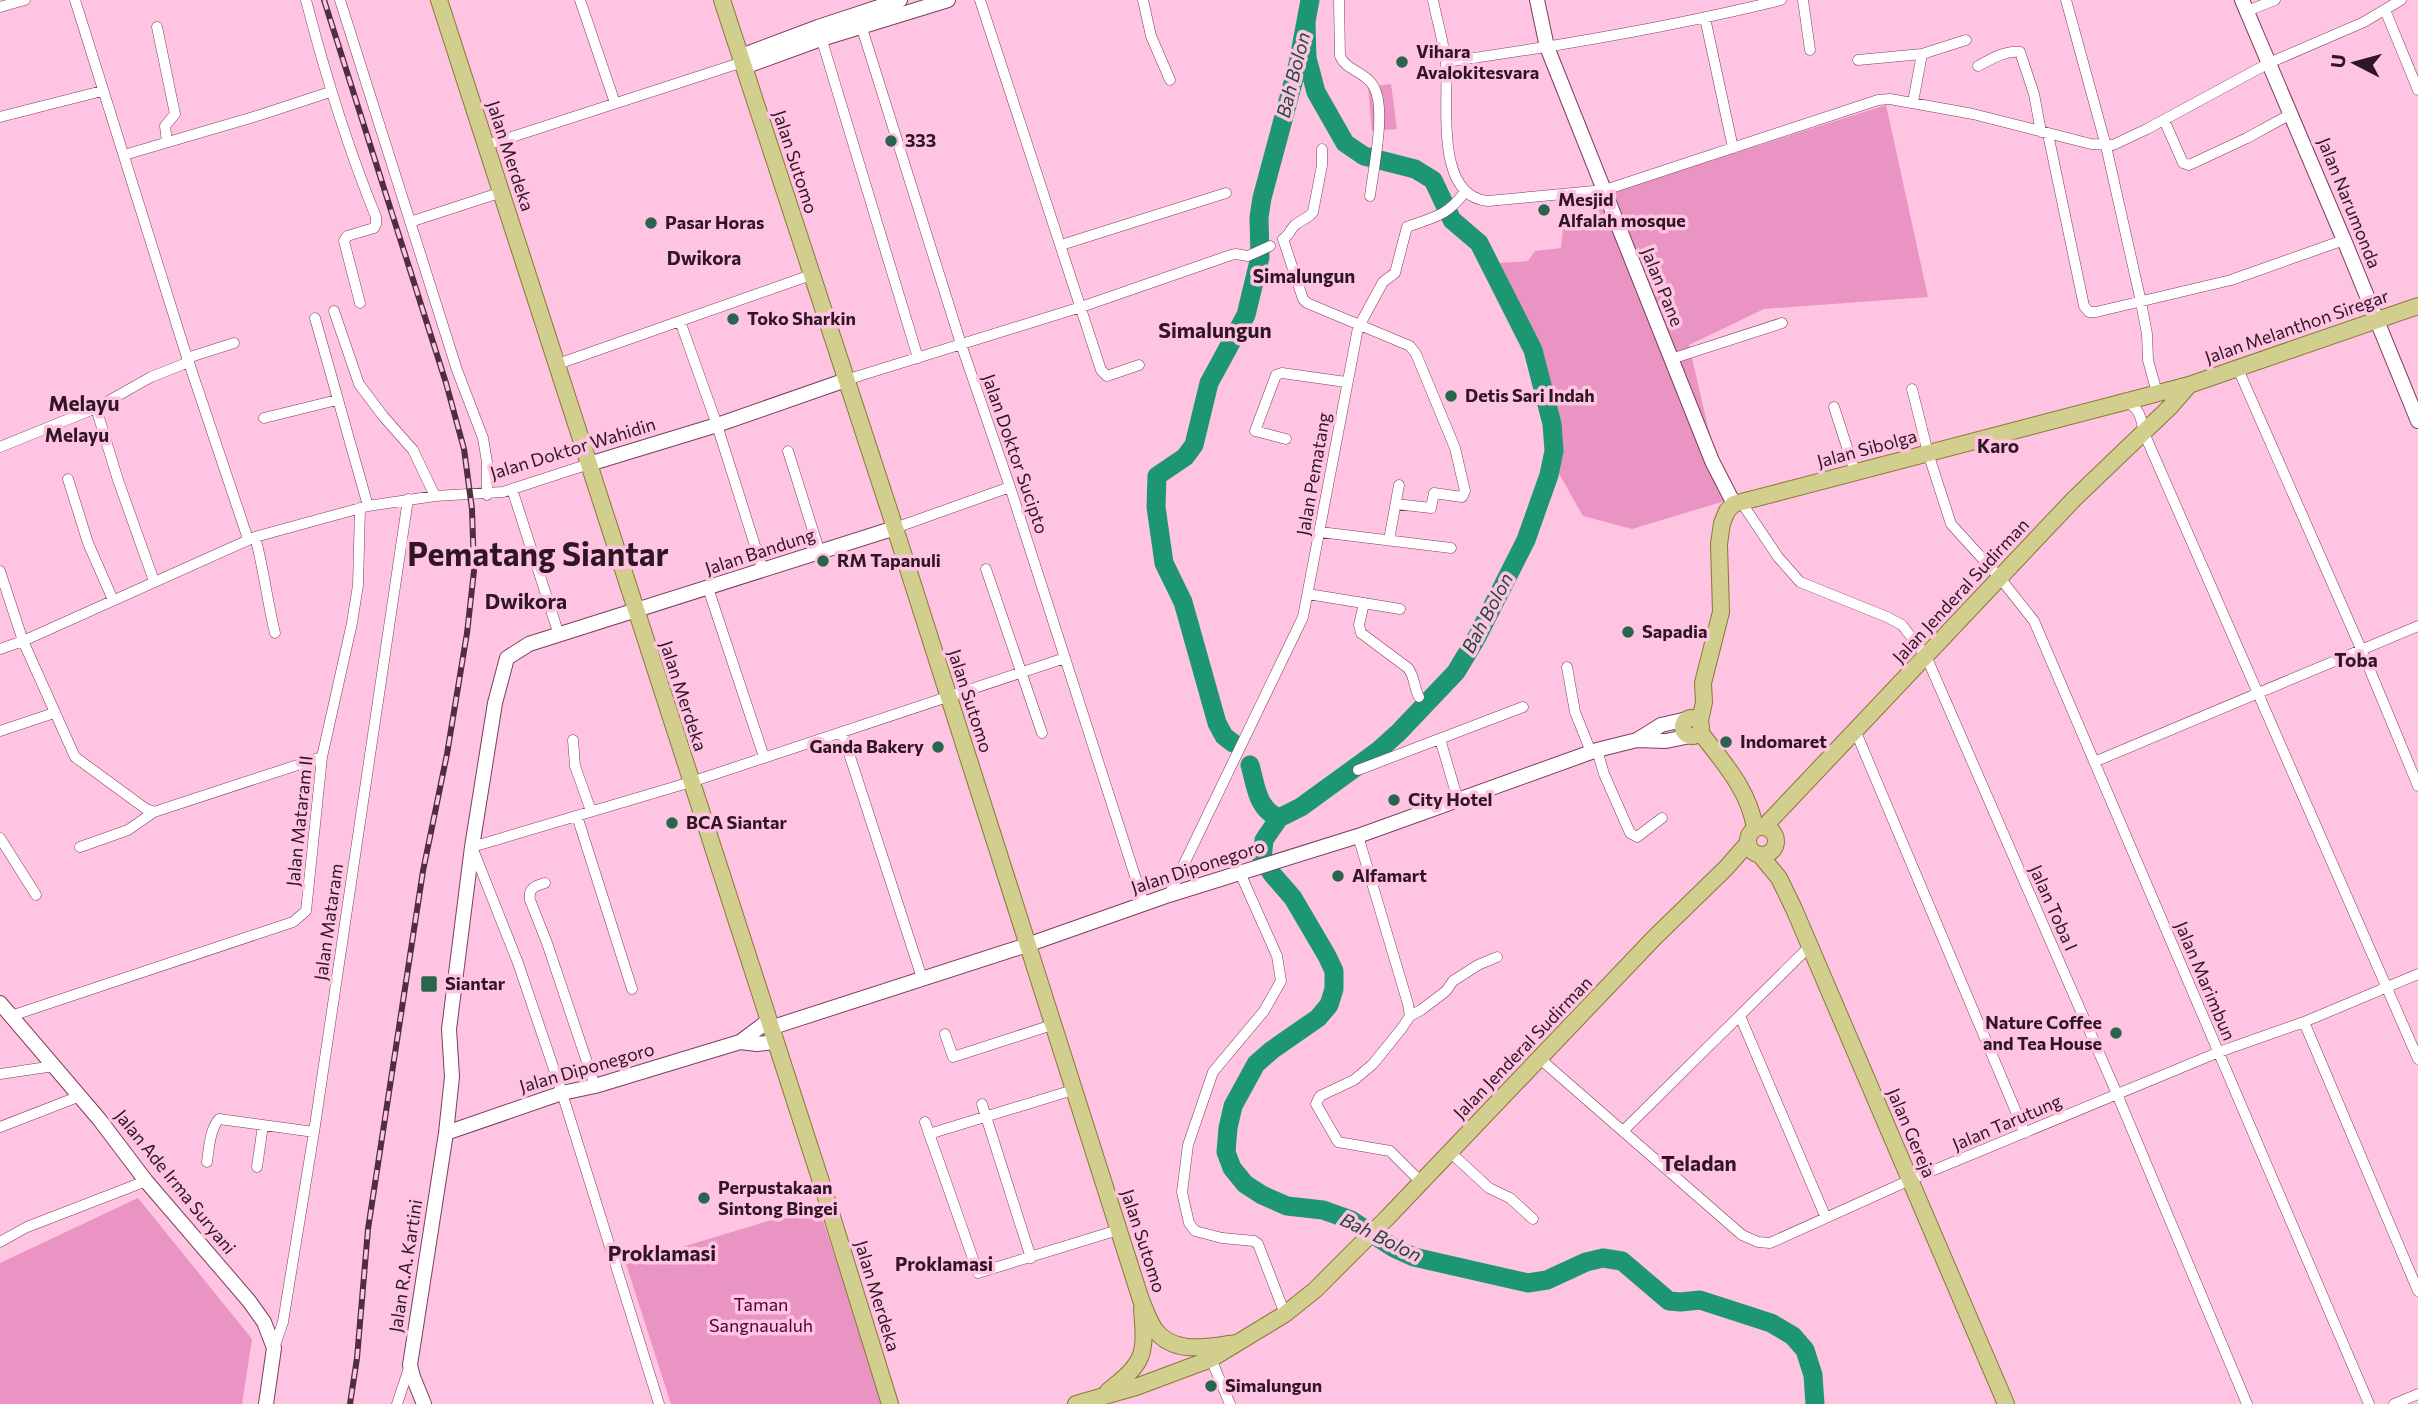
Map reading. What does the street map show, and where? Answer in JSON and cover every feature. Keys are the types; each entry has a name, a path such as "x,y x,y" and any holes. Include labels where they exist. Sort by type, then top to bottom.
{"main road":[{"name":"Jalan Merdeka","path":"439,0 825,1194 890,1404"},
{"name":"Jalan Sutomo","path":"722,0 895,528 1141,1300 1155,1330 1177,1346 1194,1348 1237,1343"},
{"name":"Jalan Melanthon Siregar","path":"2189,385 2418,306"},
{"name":"Jalan Sibolga","path":"1737,503 2189,385"},
{"name":"Jalan Jenderal Sudirman","path":"1285,1314 1315,1290 1387,1218 1655,937 1727,867 1759,850 1749,835 1855,730 2074,499 2144,433 2189,385"},
{"path":"1737,503 1727,511 1722,523 1718,560 1721,612 1703,683 1694,697 1693,725 1743,789 1759,828 1774,834 1775,843 1759,850"},
{"name":"Jalan Gereja","path":"1759,850 1779,878 1810,946 1975,1337 2006,1404"},
{"path":"1099,1397 1133,1370 1141,1358 1144,1346 1141,1300"},
{"path":"1076,1404 1136,1387 1211,1359 1285,1314"}],"street":[{"path":"0,7 25,0"},
{"path":"75,0 188,360 265,572 268,605 275,633"},
{"path":"306,0 330,92 376,221 374,228 346,236 344,241 360,303"},
{"path":"340,0 457,370 483,438 487,462 487,495"},
{"path":"580,0 615,103"},
{"path":"859,21 900,0"},
{"path":"487,145 742,62 820,33 948,0"},
{"path":"980,0 1104,373 1112,376 1139,365"},
{"path":"1143,0 1152,36 1170,80"},
{"path":"1339,0 1342,62 1372,83 1377,95 1380,127 1370,196"},
{"path":"1433,0 1446,62 1448,150 1454,173 1464,193 1475,200 1488,201 1605,190 1878,100 1913,102 1973,114 2106,146 2124,141 2269,63 2364,22 2401,0"},
{"name":"Jalan Pane","path":"1537,0 1547,47 1671,359 1712,461 1737,503"},
{"path":"1446,62 1547,47 1705,18 1781,0"},
{"path":"1803,0 1810,50"},
{"path":"2066,0 2106,146 2141,302 2148,359 2157,393"},
{"path":"2245,6 2275,0"},
{"name":"Jalan Narumonda","path":"2245,6 2418,421"},
{"path":"2385,10 2418,90"},
{"path":"1705,18 1733,148"},
{"name":"Jalan Doktor Sucipto","path":"859,21 961,345 1010,487 1144,904"},
{"path":"158,27 175,114 165,126 167,142"},
{"path":"820,33 918,358"},
{"path":"1858,60 1922,54 1966,40"},
{"path":"1978,66 1998,56 2013,51 2020,52 2045,133 2084,306 2089,312 2231,280 2344,240"},
{"path":"1913,102 1922,54"},
{"path":"0,117 102,91"},
{"path":"124,155 260,116 330,92"},
{"path":"2164,120 2183,163 2189,165 2291,114"},
{"path":"1322,149 1322,165 1313,212 1293,227 1290,234 1283,239 1303,299 1359,327 1410,346 1416,354 1455,448 1465,491 1462,497 1434,493 1431,508 1396,504"},
{"path":"410,222 502,192"},
{"name":"Jalan Pematang","path":"1169,895 1303,617 1346,382 1359,327 1383,282 1395,273 1407,228 1431,220 1453,207 1464,193"},
{"path":"1061,245 1226,194"},
{"name":"Jalan Doktor Wahidin","path":"0,649 252,538 364,507 435,496 487,495 512,489 1081,307 1231,255 1248,256 1270,246"},
{"path":"558,364 811,275"},
{"path":"334,311 359,384 413,450 435,496"},
{"name":"Jalan Mataram II","path":"11,1016 293,922 306,911 322,757 352,623 358,586 364,507 315,318"},
{"path":"680,321 717,425 763,571"},
{"path":"1671,359 1782,323"},
{"path":"0,447 96,408 151,376 234,343"},
{"path":"2238,369 2418,786"},
{"path":"1286,439 1255,432 1276,375 1282,373 1346,382"},
{"name":"Jalan Marimbun","path":"1912,388 1928,453 1951,524 2000,578 2034,621 2369,1404"},
{"path":"264,418 337,400"},
{"path":"2125,402 2136,407 2144,433 2418,1059"},
{"path":"1834,407 1855,472"},
{"path":"96,408 118,480 155,581"},
{"path":"788,451 820,553"},
{"path":"68,479 88,542 113,600"},
{"path":"1389,540 1399,485"},
{"path":"895,528 1010,487"},
{"path":"512,489 559,635"},
{"name":"Jalan Mataram","path":"274,1348 283,1322 314,1132 408,499"},
{"name":"Jalan Toba I","path":"1737,503 1800,582 1902,625 1926,656 2117,1094 2247,1404"},
{"name":"Jalan Bandung","path":"472,847 495,703 507,658 528,644 895,528"},
{"path":"1320,532 1451,548"},
{"path":"986,569 1042,733"},
{"path":"0,571 23,641 77,760 154,812"},
{"path":"708,588 764,758"},
{"path":"1308,594 1400,609"},
{"path":"1364,603 1359,625 1361,633 1408,668 1413,674 1415,690 1419,697"},
{"path":"2094,762 2418,626"},
{"path":"659,1404 562,1093 518,963 472,847 691,782 1065,658"},
{"path":"1567,667 1575,712 1630,833 1637,837 1662,818"},
{"path":"1358,770 1523,707"},
{"path":"0,731 54,713"},
{"name":"Jalan Diponegoro","path":"446,1132 562,1093 595,1086 740,1042 1169,895 1358,836 1594,751 1637,740 1666,741 1693,725"},
{"path":"1855,730 2025,1133"},
{"path":"842,732 922,978"},
{"path":"1440,738 1458,800"},
{"path":"573,740 575,766 592,811"},
{"path":"80,846 128,830 154,812 322,757"},
{"path":"577,816 632,989"},
{"path":"1358,836 1410,1016"},
{"path":"0,838 36,895"},
{"name":"Jalan R.A. Kartini","path":"424,1404 410,1365 446,1132 452,1077 449,1029 472,847"},
{"path":"1243,872 1277,956 1281,981 1264,1011 1213,1072 1188,1145 1182,1192 1189,1223 1195,1231 1222,1238 1254,1241 1258,1244 1285,1314"},
{"path":"545,883 531,889 530,900 595,1086"},
{"path":"1623,1131 1810,946"},
{"path":"1421,1182 1390,1151 1338,1142 1317,1104 1320,1096 1354,1080 1373,1064 1410,1016 1446,991 1453,981 1497,957"},
{"name":"Jalan Tarutung","path":"1539,1058 1742,1235 1751,1240 1770,1243 1910,1180 2117,1094 2219,1052 2304,1022 2418,974"},
{"name":"Jalan Ade Irma Suryani","path":"0,1003 249,1301 264,1322 274,1348"},
{"path":"1740,1016 1826,1218"},
{"path":"2304,1022 2418,1292"},
{"path":"945,1034 953,1057 1052,1025"},
{"name":"Jalan Diponegoro","path":"740,1042 757,1044 771,1030"},
{"path":"0,1074 54,1066"},
{"path":"929,1135 1073,1090"},
{"path":"0,1127 80,1096"},
{"path":"982,1104 1031,1258"},
{"path":"207,1162 213,1129 219,1119 314,1132"},
{"path":"925,1122 979,1274 1118,1230"},
{"path":"257,1167 263,1125"},
{"path":"1450,1152 1489,1188 1510,1198 1534,1219"},
{"path":"0,1242 27,1227 146,1181"},
{"path":"266,1404 274,1348"},
{"path":"1211,1359 1230,1404"},
{"path":"397,1404 410,1365"},
{"path":"2395,1404 2418,1394"}],"green space":[{"path":"1391,84 1397,129 1372,131 1368,87"},
{"path":"1886,105 1928,297 1764,309 1689,345 1725,501 1632,529 1583,516 1557,470 1557,420 1539,354 1496,263 1528,261 1535,251 1561,248 1563,227 1588,226 1593,198"},
{"path":"138,1198 252,1339 242,1404 0,1404 0,1263"},
{"name":"Taman Sangnaualuh","path":"818,1206 884,1404 671,1404 626,1264"}],"waterway":[{"name":"Bah Bolon","path":"1233,743 1224,736 1217,723 1183,602 1164,563 1156,507 1157,476 1185,457 1194,445 1209,383 1246,315 1260,257 1259,217 1262,198 1298,64 1310,0"},
{"name":"Bah Bolon","path":"1306,23 1307,58 1316,92 1345,143 1364,156 1415,169 1433,180 1452,220 1479,243 1533,350 1552,424 1554,451 1549,475 1526,540 1477,637 1456,672 1378,751 1301,807 1279,818 1264,840 1262,859 1293,898 1327,956 1334,971 1334,989 1329,1005 1318,1018 1256,1064 1233,1106 1226,1152 1232,1168 1245,1184 1262,1195 1287,1206 1323,1210 1351,1220 1394,1248 1414,1257 1528,1283 1547,1280 1586,1262 1603,1258 1622,1261 1669,1301 1700,1300 1771,1323 1793,1336 1805,1350 1813,1375 1815,1404"},
{"name":"Bah Bolon","path":"1250,765 1262,803 1279,818 1273,827"}],"railway":[{"path":"324,0 446,383 464,449 472,509 474,571 467,633 447,754 423,871 368,1229 357,1358 350,1404"}],"place":[{"name":"Vihara Avalokitesvara","path":"1402,62"},
{"name":"333","path":"891,141"},
{"name":"Mesjid Alfalah mosque","path":"1544,210"},
{"name":"Pasar Horas","path":"651,223"},
{"name":"Toko Sharkin","path":"733,319"},
{"name":"Detis Sari Indah","path":"1451,396"},
{"name":"RM Tapanuli","path":"823,561"},
{"name":"Sapadia","path":"1628,632"},
{"name":"Indomaret","path":"1726,742"},
{"name":"Ganda Bakery","path":"938,747"},
{"name":"City Hotel","path":"1394,800"},
{"name":"BCA Siantar","path":"672,823"},
{"name":"Alfamart","path":"1338,876"},
{"name":"Siantar","path":"429,984"},
{"name":"Nature Coffee and Tea House","path":"2116,1033"},
{"name":"Perpustakaan Sintong Bingei","path":"704,1198"},
{"name":"Simalungun","path":"1211,1386"}],"district":[{"name":"Dwikora","path":"704,258"},
{"name":"Simalungun","path":"1304,276"},
{"name":"Simalungun","path":"1215,331"},
{"name":"Melayu","path":"84,404"},
{"name":"Melayu","path":"77,435"},
{"name":"Karo","path":"1998,446"},
{"name":"Pematang Siantar","path":"538,555"},
{"name":"Dwikora","path":"526,602"},
{"name":"Toba","path":"2356,660"},
{"name":"Teladan","path":"1699,1164"},
{"name":"Proklamasi","path":"662,1254"},
{"name":"Proklamasi","path":"944,1264"}]}
